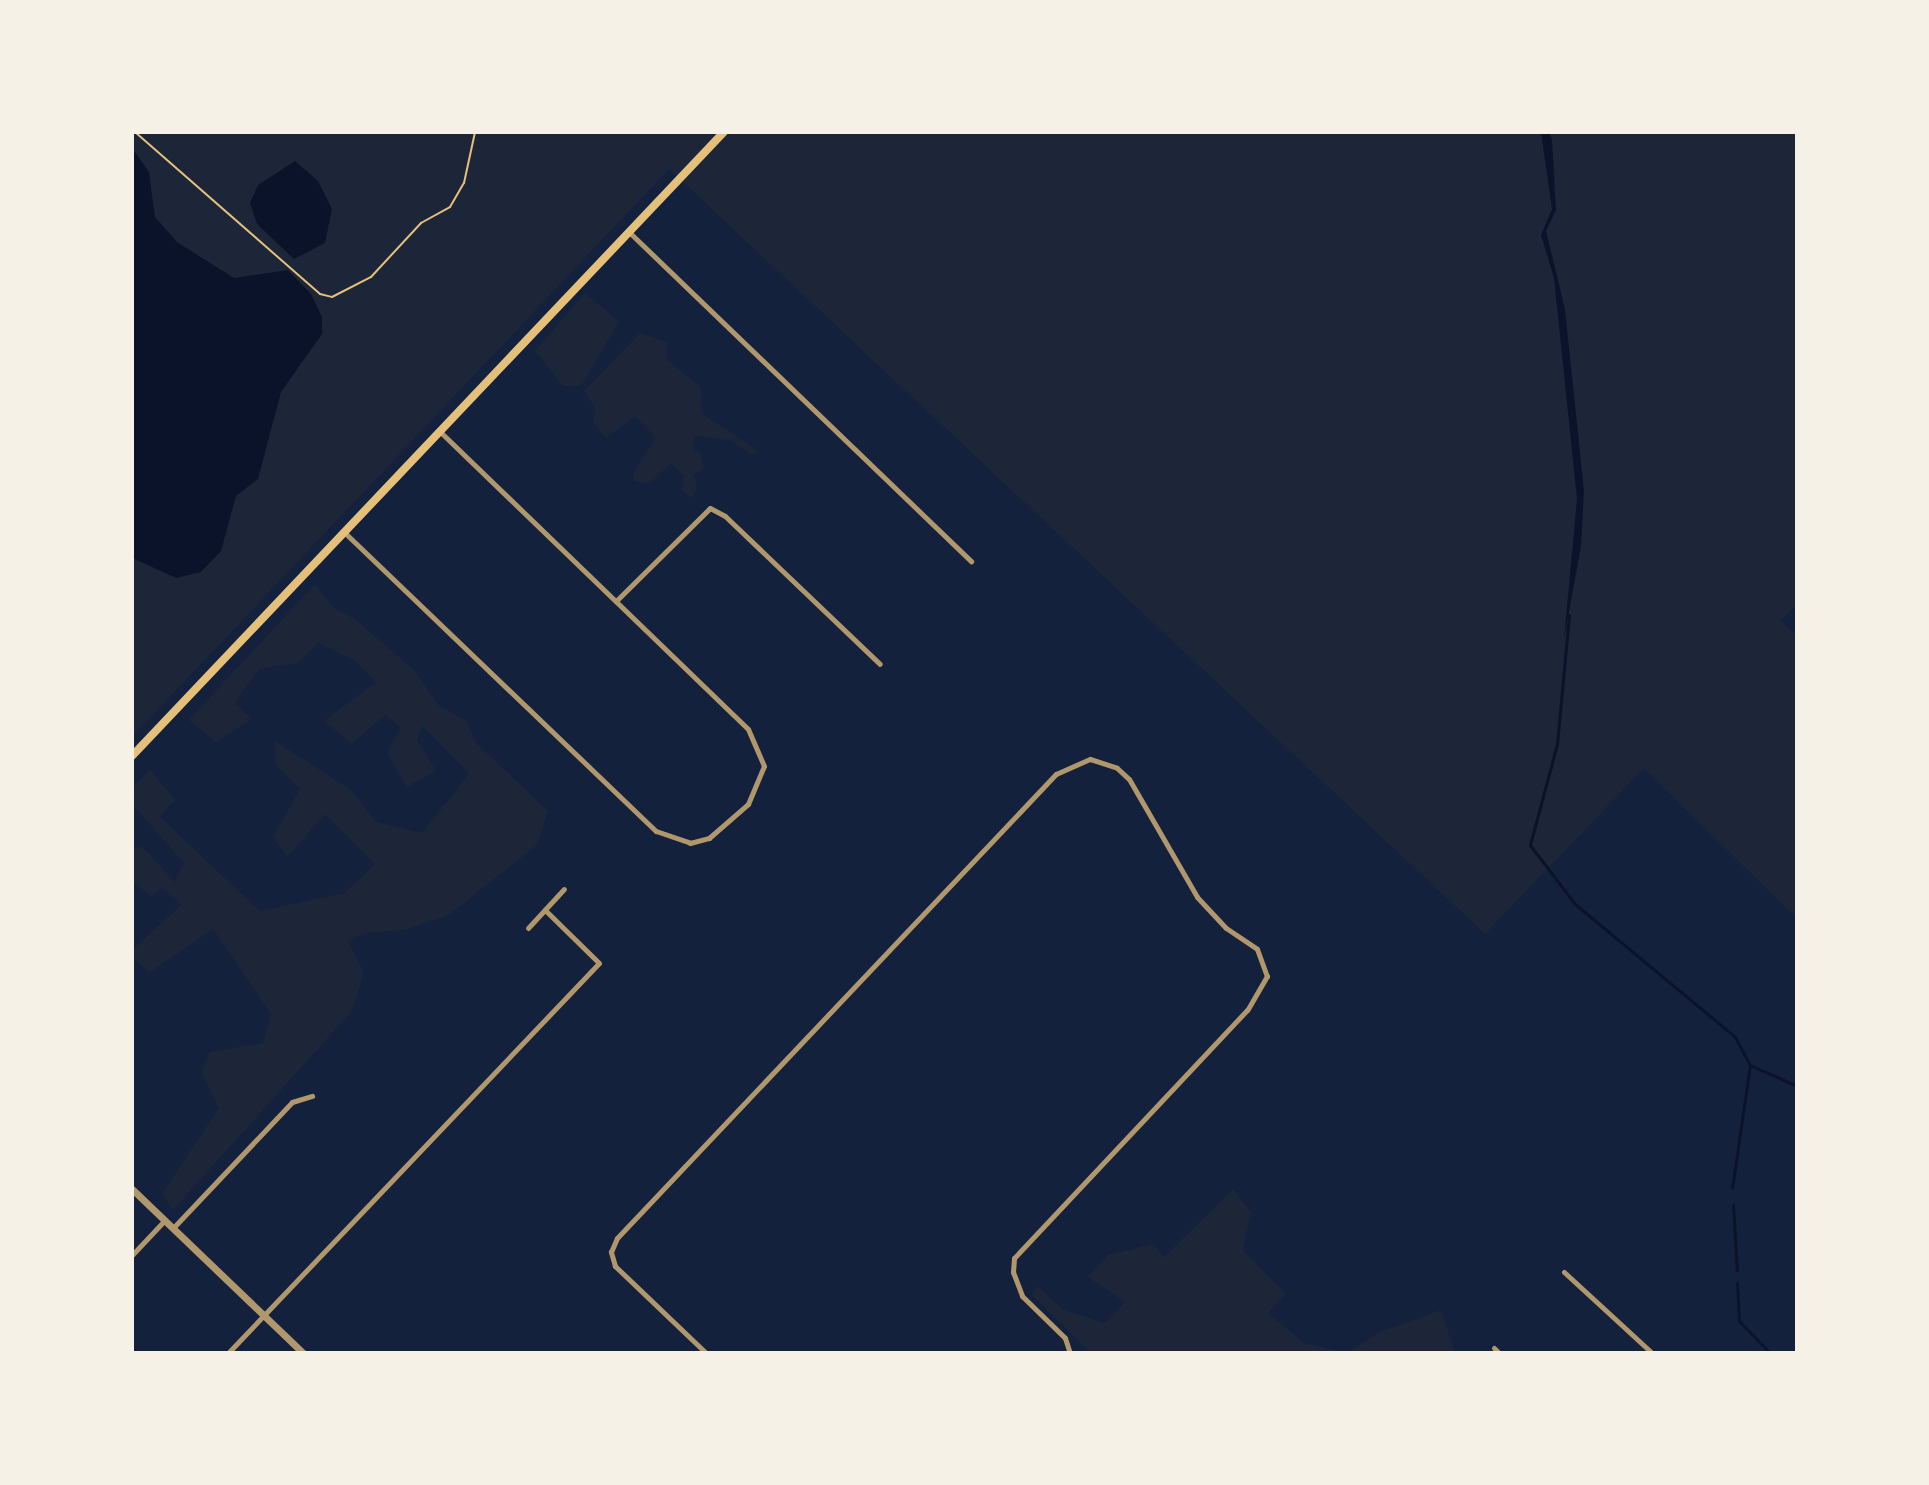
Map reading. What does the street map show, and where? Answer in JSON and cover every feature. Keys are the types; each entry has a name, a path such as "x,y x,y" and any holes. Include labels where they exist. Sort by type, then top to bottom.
{"main road":[{"path":"132,756 724,132"}],"street":[{"path":"629,232 971,561"},
{"path":"344,532 656,831 690,843 716,834 735,818 760,784 764,766 757,741 440,432"},
{"path":"616,601 710,508 725,516 880,664"},
{"path":"706,1353 615,1266 611,1252 617,1238 1066,766 1090,759 1124,773 1197,897 1226,928 1257,949 1267,976 1247,1010 1014,1258 1013,1272 1022,1296 1065,1338 1070,1353"},
{"path":"528,928 564,889"},
{"path":"228,1353 599,963 545,910"},
{"path":"173,1228 292,1102 312,1096"},
{"path":"132,1189 303,1353"},
{"path":"132,1255 165,1220"},
{"path":"1564,1272 1652,1353"}],"path":[{"path":"135,132 327,297 371,277 421,223 450,207 464,183 475,132"}],"shaded area":[{"path":"132,132 1797,132 1797,604 1781,621 1797,636 1797,919 1644,768 1485,934 669,169 132,737"},
{"path":"1541,132 1549,132 1552,140 1556,210 1546,231 1565,309 1584,491 1581,546 1564,639 1577,499 1554,278 1541,235 1552,209"},
{"path":"132,148 149,172 155,217 177,242 234,278 288,270 311,294 322,317 322,334 281,392 258,479 236,496 221,551 201,572 176,578 132,558"},
{"path":"295,161 318,181 332,209 325,243 294,259 257,224 250,203 258,185"},
{"path":"585,293 619,322 581,386 563,386 535,351"},
{"path":"640,333 667,342 667,360 700,386 702,414 758,450 752,455 732,441 695,435 693,450 700,453 704,468 694,475 697,489 691,498 682,490 684,476 671,463 649,484 633,481 634,471 656,438 635,416 606,438 593,422 596,409 584,391"},
{"path":"315,584 334,608 356,620 414,670 439,706 467,721 476,743 548,811 537,845 447,916 405,930 364,933 348,942 364,972 352,1011 173,1210 162,1194 219,1108 201,1072 210,1052 263,1043 271,1014 213,929 149,973 132,956 132,950 181,905 162,888 151,897 132,880 132,848 142,847 175,882 184,863 132,804 132,788 150,770 175,799 160,817 260,911 344,893 375,864 325,814 287,857 273,837 300,789 275,764 275,741 351,790 376,822 422,833 469,774 423,726 417,740 436,771 407,787 387,753 401,727 385,715 352,744 324,721 376,682 354,660 318,643 298,663 259,669 235,703 252,719 216,742 189,720"},
{"path":"1233,1189 1251,1212 1243,1250 1286,1294 1268,1313 1304,1343 1347,1353 1091,1353 1032,1295 1037,1286 1064,1310 1105,1323 1125,1302 1088,1277 1108,1255 1154,1244 1163,1258"},
{"path":"1441,1310 1455,1353 1347,1353 1380,1332"}],"waterway":[{"path":"1569,615 1557,744 1530,845 1575,904 1735,1037 1750,1065 1732,1188"},
{"path":"1750,1065 1797,1086"},
{"path":"1733,1205 1737,1270"},
{"path":"1737,1283 1739,1321 1770,1353"}]}
